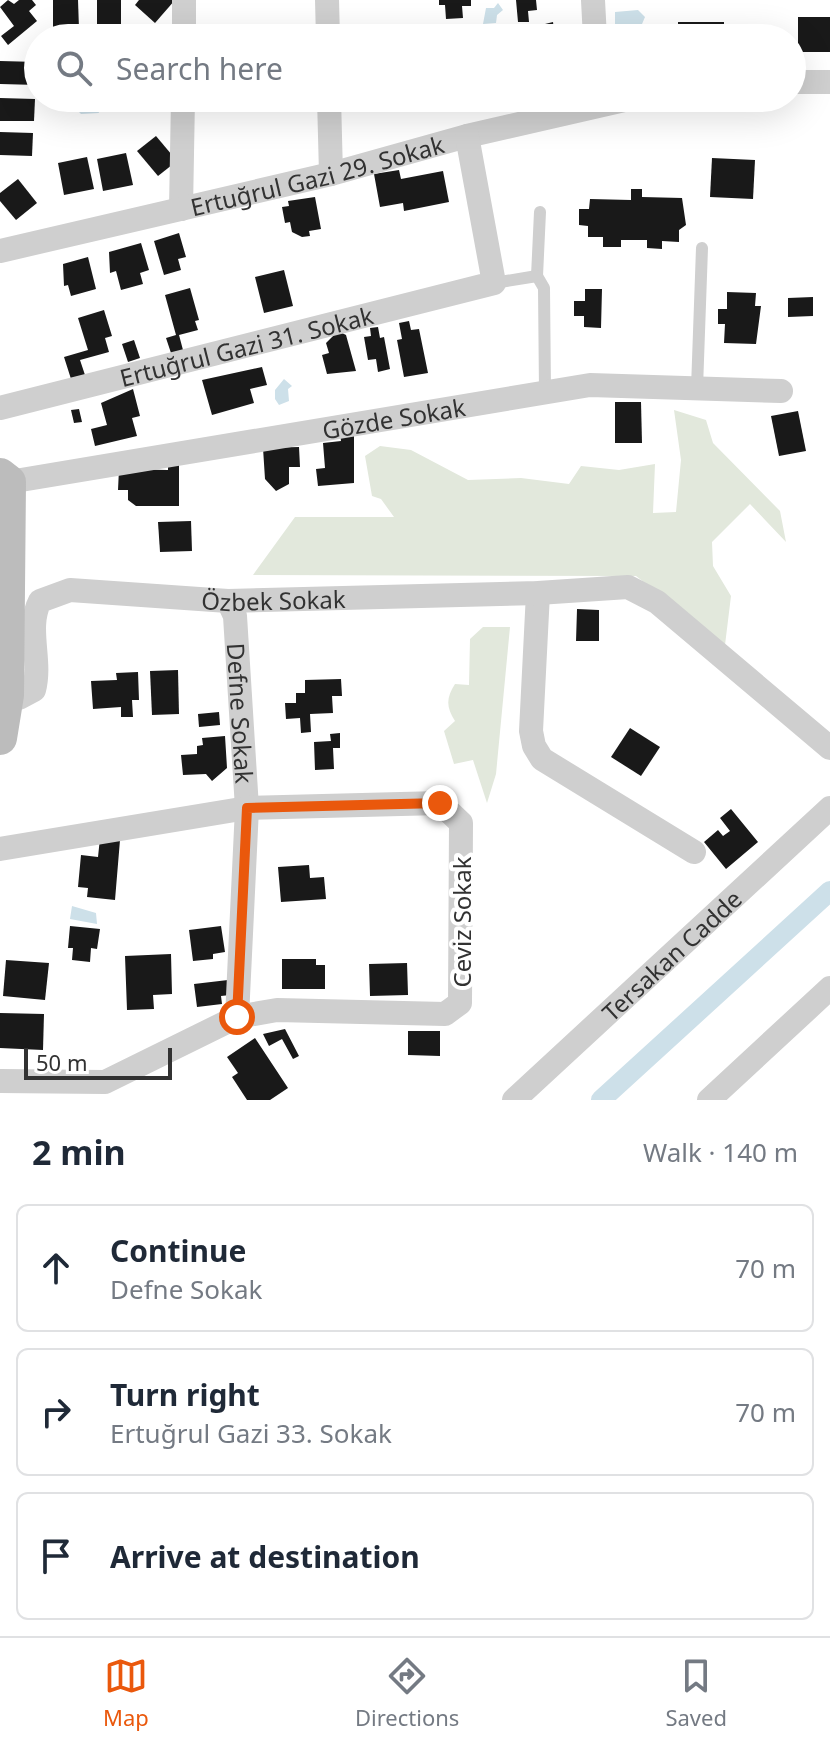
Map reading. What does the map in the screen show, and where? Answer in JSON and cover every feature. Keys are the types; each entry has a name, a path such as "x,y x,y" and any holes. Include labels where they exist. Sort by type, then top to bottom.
{"street":[{"path":"184,0 184,24"},
{"path":"327,0 328,24"},
{"path":"593,0 594,24"},
{"path":"806,82 830,82"},
{"path":"181,209 183,112"},
{"path":"329,112 331,174"},
{"name":"Ertuğrul Gazi 29. Sokak","path":"0,251 331,174 560,112"},
{"path":"467,136 494,283"},
{"name":"Ertuğrul Gazi 31. Sokak","path":"0,408 494,283"},
{"name":"Gözde Sokak","path":"5,478 590,385 781,391"},
{"path":"0,738 4,696 5,478"},
{"name":"Özbek Sokak","path":"4,696 19,698 34,690 38,676 33,614 40,601 70,590 228,601 538,593 628,587 657,602 830,748"},
{"path":"538,593 531,731 534,746 542,759 694,852"},
{"name":"Defne Sokak","path":"228,601 235,616 247,808 237,1017"},
{"name":"Ceviz Sokak","path":"237,1017 277,1010 445,1014 460,1003 461,823 440,803 247,808"},
{"path":"0,849 247,808"},
{"name":"Tersakan Cadde","path":"514,1100 830,808"},
{"path":"709,1100 830,988"},
{"path":"17,1087 105,1082 237,1017"}],"lane":[{"path":"540,212 537,276 544,288 545,392"},
{"path":"697,388 702,248"},
{"path":"494,283 537,276"}],"shaded area":[{"path":"498,3 503,10 497,15 496,23 483,24 486,8 494,8"},
{"path":"638,10 645,17 642,24 615,24 615,12"},
{"path":"284,379 292,386 288,389 289,401 279,405 275,390"},
{"path":"674,410 706,420 713,443 780,511 786,542 750,504 712,542 713,566 731,596 725,645 636,576 253,575 295,517 394,517 381,499 372,496 365,456 380,446 411,450 468,480 521,478 569,484 581,466 619,470 655,464 653,513 676,512 681,460"},
{"path":"483,627 510,627 496,774 487,803 473,760 454,764 444,731 455,721 448,702 452,689 455,684 469,685 470,639"},
{"path":"72,906 96,913 97,924 70,919"}],"building":[{"path":"8,0 14,4 19,0 32,0 36,5 29,11 37,21 24,24 24,32 8,45 1,36 14,26 0,7"},
{"path":"53,0 78,0 79,24 53,24"},
{"path":"97,0 121,0 121,24 97,24"},
{"path":"139,0 175,0 155,23 135,5"},
{"path":"439,0 471,0 471,6 462,6 463,18 446,19 445,5 439,5"},
{"path":"516,0 536,0 537,10 528,11 529,22 518,22"},
{"path":"798,17 830,17 830,52 806,52 806,24 798,24"},
{"path":"678,22 724,22 724,24"},
{"path":"0,61 24,62 24,85 0,84"},
{"path":"0,98 24,99 24,112 34,112 34,121 0,121"},
{"path":"0,132 33,133 32,156 0,155"},
{"path":"156,136 177,161 158,176 137,151"},
{"path":"126,153 133,185 103,191 97,159"},
{"path":"87,157 94,189 64,195 58,163"},
{"path":"712,158 755,160 753,199 710,197"},
{"path":"399,170 401,179 443,171 449,202 404,211 403,203 380,207 374,174"},
{"path":"18,179 37,203 16,220 0,201 0,193"},
{"path":"631,189 642,189 642,197 682,198 686,225 679,230 679,242 662,241 662,249 647,248 647,240 621,240 621,247 603,247 603,237 588,237 588,226 579,225 579,209 589,209 590,199 631,200"},
{"path":"315,197 321,229 309,231 310,236 302,237 292,232 290,222 285,223 282,207 289,206 288,201"},
{"path":"179,233 186,257 178,259 181,270 164,275 154,241"},
{"path":"141,243 149,270 140,273 143,284 121,290 116,271 110,273 109,252"},
{"path":"88,257 96,289 71,296 68,285 64,286 63,264"},
{"path":"284,270 293,306 264,313 255,277"},
{"path":"190,288 199,320 195,321 198,330 179,335 183,350 171,353 166,338 176,335 165,295"},
{"path":"585,289 602,289 601,328 584,327 584,316 574,316 574,301 585,301"},
{"path":"727,292 756,293 755,306 761,306 756,344 724,343 725,324 718,324 718,309 727,309"},
{"path":"813,297 813,316 788,317 788,298"},
{"path":"104,310 112,336 105,338 109,352 80,360 85,375 71,379 64,357 88,350 78,318"},
{"path":"409,321 411,330 419,329 428,373 404,377 397,340 402,339 399,323"},
{"path":"378,327 380,338 384,337 390,369 378,372 376,359 368,360 364,337 371,336 370,328"},
{"path":"338,331 346,335 356,371 327,374 322,355 329,353 326,343"},
{"path":"134,340 140,358 128,362 122,344"},
{"path":"262,367 267,385 250,389 254,403 212,415 202,380"},
{"path":"133,389 140,416 132,418 137,436 95,446 91,429 107,425 101,403"},
{"path":"615,402 641,402 642,443 615,443"},
{"path":"79,409 82,422 74,423 71,410"},
{"path":"798,411 806,451 779,456 771,416"},
{"path":"354,431 354,483 318,486 316,469 325,468 323,443 341,441 340,433"},
{"path":"299,447 300,467 289,467 289,484 276,491 265,479 263,448"},
{"path":"168,459 179,459 179,506 136,506 128,500 128,490 118,490 119,469 168,470"},
{"path":"191,521 192,551 160,552 158,522"},
{"path":"577,609 599,610 599,641 576,641"},
{"path":"178,670 179,714 152,715 150,671"},
{"path":"138,672 139,700 132,700 133,717 121,717 121,707 93,709 91,681 117,680 116,673"},
{"path":"341,679 342,696 332,696 333,713 310,714 311,732 301,733 300,718 286,719 285,703 296,703 296,693 305,693 305,680"},
{"path":"219,712 220,725 199,727 198,714"},
{"path":"630,728 660,747 641,776 611,757"},
{"path":"340,733 340,748 333,748 334,769 315,770 314,742 331,741 330,734"},
{"path":"225,736 227,768 212,781 206,774 183,775 181,755 197,754 197,746 203,745 202,738"},
{"path":"731,809 758,842 726,869 704,842 718,830 723,836 730,831 720,818"},
{"path":"100,838 120,840 115,900 87,897 88,888 78,887 81,855 98,857"},
{"path":"309,865 310,878 324,877 326,899 281,902 278,867"},
{"path":"70,926 100,929 97,949 91,948 90,962 72,960 73,948 68,948"},
{"path":"221,926 225,952 213,954 213,959 193,961 189,930"},
{"path":"171,954 172,994 153,995 154,1009 127,1010 125,956"},
{"path":"282,959 316,959 316,965 325,965 325,989 282,989"},
{"path":"6,960 49,963 45,1000 3,996"},
{"path":"407,963 408,995 370,996 369,964"},
{"path":"228,980 230,995 221,996 222,1004 197,1007 194,984"},
{"path":"0,1013 44,1014 43,1050 0,1048"},
{"path":"285,1029 299,1056 293,1059 282,1039 269,1046 263,1034"},
{"path":"408,1031 440,1031 440,1056 408,1055"},
{"path":"255,1038 288,1088 270,1100 247,1100 232,1077 238,1073 227,1057"}],"waterway":[{"path":"601,1100 830,891"}],"route":[{"path":"237,1017 247,808 440,803"}]}
